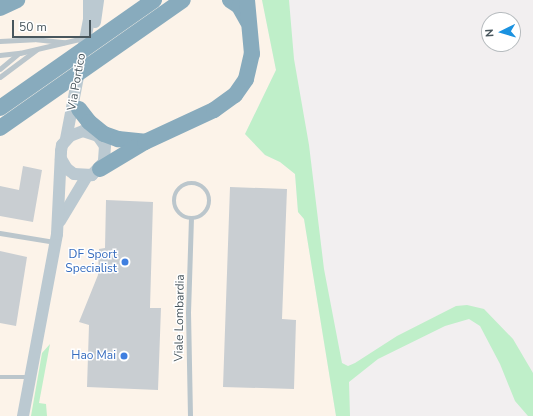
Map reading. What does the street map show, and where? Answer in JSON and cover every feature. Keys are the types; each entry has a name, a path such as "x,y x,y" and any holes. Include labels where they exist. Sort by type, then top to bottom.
{"highway":[{"path":"0,108 154,0"},
{"path":"0,128 183,0"},
{"path":"230,0 239,6 251,29"},
{"path":"94,173 145,142 214,110 236,95 250,67 251,29 248,0"},
{"path":"79,109 89,122 104,134 118,139 145,142"},
{"path":"102,141 122,146 145,142"}],"main road":[{"name":"Via Portico","path":"23,416 58,224 61,151 66,139 84,38 89,19 89,0"},
{"name":"Via Portico","path":"87,131 79,109 98,0"},
{"path":"66,139 74,133 87,131 102,141"},
{"name":"Via Portico","path":"58,224 106,156 102,141"},
{"path":"61,159 70,172 94,173"}],"lane":[{"path":"0,41 34,38 70,42"},
{"path":"0,55 20,53 84,38"},
{"path":"0,77 39,48"},
{"path":"0,68 20,53"},
{"path":"0,65 8,63"},
{"path":"190,182 206,189 210,200 203,216 191,220 180,215 173,205 173,198 179,188 190,182"},
{"name":"Viale Lombardia","path":"190,416 188,313 191,220"},
{"path":"0,233 55,242"},
{"path":"0,377 30,377"}],"shaded area":[{"path":"0,0 262,0 276,70 245,134 265,155 280,162 295,174 298,212 304,219 336,416 0,416"}],"green space":[{"path":"262,0 289,0 294,59 309,145 324,269 342,363 348,366 355,363 397,336 456,306 467,305 484,309 513,339 533,373 533,416 528,416 515,401 500,364 480,326 469,319 445,326 378,359 349,382 350,416 336,416 304,219 298,212 295,174 280,162 265,155 245,134 276,70"},
{"path":"50,344 39,403 46,404 47,416 31,416 42,353"}],"building":[{"path":"23,166 42,170 33,222 0,216 0,186 19,190"},
{"path":"230,187 287,189 282,319 296,320 294,389 223,387"},
{"path":"106,200 153,202 150,308 161,308 158,390 87,387 89,325 79,322 98,275 99,249 105,248"},
{"path":"0,251 27,257 16,326 0,323"}],"place":[{"name":"DF Sport Specialist","path":"125,262"},
{"name":"Hao Mai","path":"124,356"}]}
